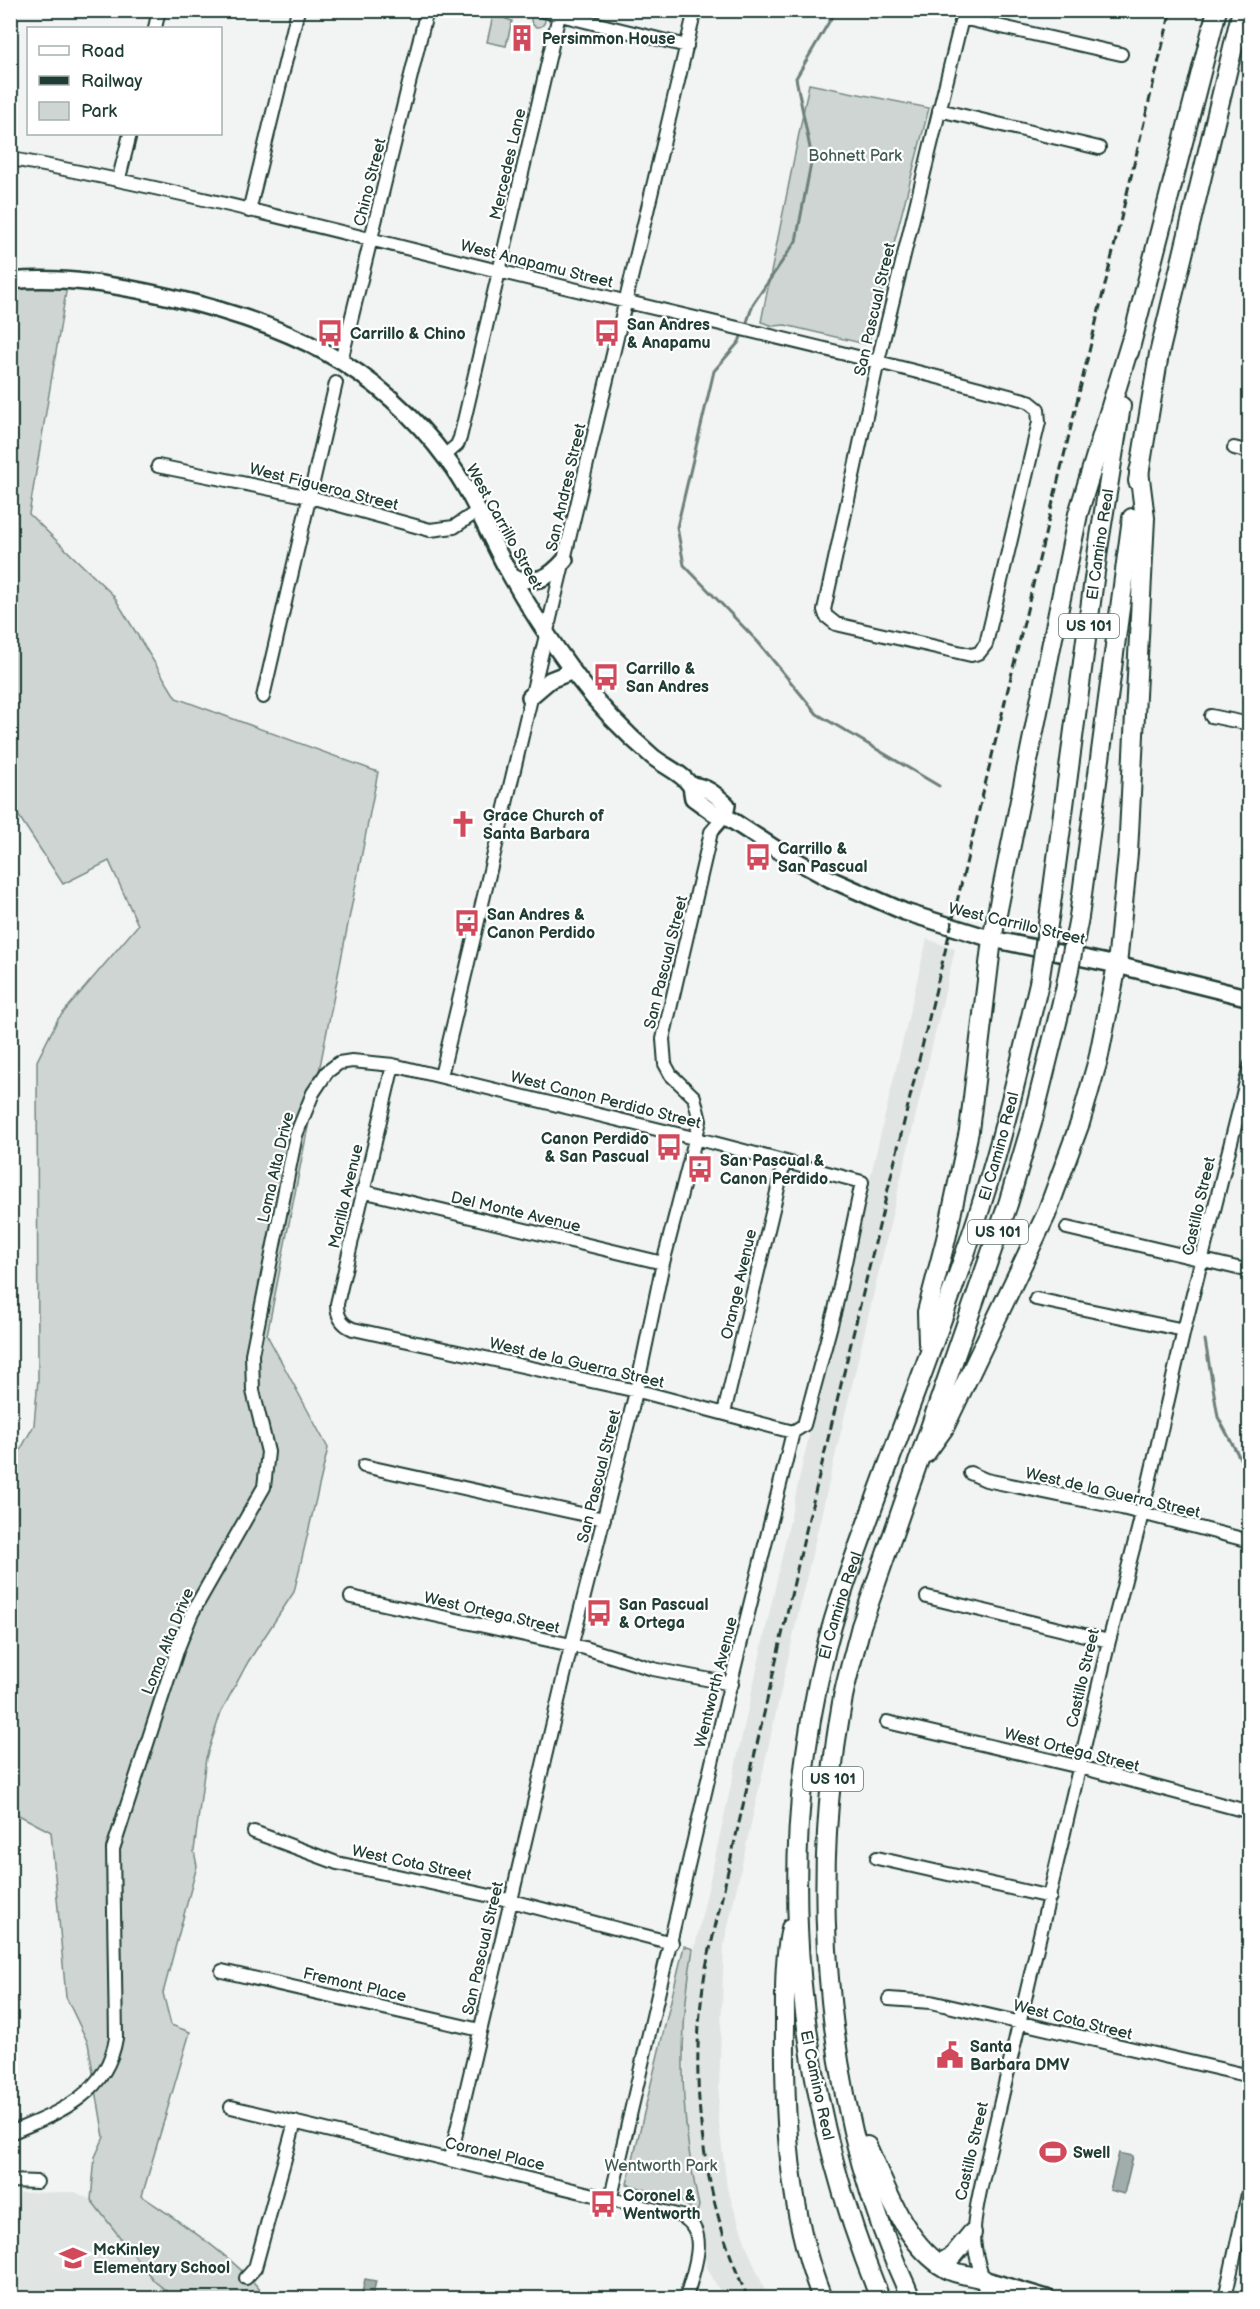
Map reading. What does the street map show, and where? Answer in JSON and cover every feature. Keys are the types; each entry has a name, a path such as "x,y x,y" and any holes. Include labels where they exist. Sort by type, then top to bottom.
{"highway":[{"name":"El Camino Real","path":"880,2298 855,2233 822,2118 801,1997 796,1900 804,1774 826,1649 849,1571 980,1209 1015,1086 1039,983 1060,850 1098,549 1131,341 1216,10"},
{"name":"El Camino Real","path":"911,2298 878,2216 846,2100 829,1975 826,1895 833,1772 843,1696 861,1626 1008,1204 1032,1124 1065,990 1079,917 1139,471 1159,354 1242,10"},
{"path":"928,1354 927,1312 946,1239 969,1131 992,939 1078,514 1131,341"},
{"path":"914,1469 944,1428 1033,1244 1059,1185 1093,1081 1117,965 1129,842 1145,518 1139,471"},
{"path":"796,1900 786,1952 786,2092 799,2212 811,2271 822,2298"},
{"path":"846,2100 904,2223 918,2245 950,2271 983,2279"},
{"path":"939,2264 953,2256 972,2234"}],"main road":[{"name":"West Carrillo Street","path":"10,281 60,279 96,282 228,311 288,333 341,361 400,408 444,456 469,492 512,578 546,633 573,671 622,728 653,758 690,785 703,786 717,796 727,805 725,816 782,853 867,897 943,925 992,939 1117,965 1137,972 1250,998"},
{"path":"512,578 537,581 554,573 565,561"},
{"path":"530,697 550,680 573,671"},
{"path":"983,2279 1047,2298"},
{"name":"Castillo Street","path":"983,2279 990,2298"}],"street":[{"path":"155,27 159,10"},
{"path":"249,211 298,10"},
{"name":"Chino Street","path":"341,361 427,10"},
{"path":"540,10 687,46"},
{"name":"San Andres Street","path":"441,1076 695,10"},
{"path":"963,14 1121,54"},
{"name":"San Pascual Street","path":"963,14 878,361 825,610 826,616 836,624 971,655 982,649"},
{"name":"Mercedes Lane","path":"444,456 457,445 460,438 559,15"},
{"path":"939,110 1099,148"},
{"path":"119,178 130,135"},
{"name":"West Anapamu Street","path":"12,159 119,178 765,336 878,361 1028,401 1038,409 1039,422 986,644 982,649"},
{"path":"263,697 336,382"},
{"path":"1234,448 1250,452"},
{"name":"West Figueroa Street","path":"158,466 310,497 436,531 454,527 478,511"},
{"path":"1211,716 1250,724"},
{"name":"San Pascual Street","path":"450,2159 510,1901 636,1392 663,1263 700,1121 698,1108 690,1091 668,1070 663,1058 663,1039 711,832 725,816"},
{"name":"West Canon Perdido Street","path":"339,1063 352,1061 393,1065 695,1138 862,1182"},
{"name":"Loma Alta Drive","path":"10,2133 73,2105 84,2097 101,2078 112,2056 116,2028 111,1870 116,1835 192,1613 264,1487 268,1458 253,1391 254,1339 296,1135 313,1093 327,1072 339,1063"},
{"name":"Marilla Avenue","path":"353,1329 338,1317 337,1304 393,1065"},
{"name":"Castillo Street","path":"983,2279 972,2234 982,2182 1109,1641 1142,1514 1184,1330 1250,1065"},
{"name":"Orange Avenue","path":"724,1413 784,1163"},
{"name":"Wentworth Avenue","path":"611,2198 793,1432 804,1425 819,1374 862,1182"},
{"name":"Del Monte Avenue","path":"362,1191 663,1263"},
{"path":"1067,1228 1250,1271"},
{"path":"1036,1299 1184,1330"},
{"name":"West de la Guerra Street","path":"353,1329 636,1392 793,1432"},
{"path":"364,1466 604,1519"},
{"name":"West de la Guerra Street","path":"970,1473 986,1480 1142,1514 1250,1541"},
{"name":"West Ortega Street","path":"351,1597 573,1647 653,1669 732,1684"},
{"path":"927,1597 1109,1641"},
{"name":"West Ortega Street","path":"887,1722 1080,1767 1250,1812"},
{"name":"West Cota Street","path":"254,1832 337,1863 510,1901 672,1942"},
{"path":"877,1858 1050,1897"},
{"name":"Fremont Place","path":"222,1971 480,2030"},
{"name":"West Cota Street","path":"889,1999 931,2002 1250,2076"},
{"name":"Coronel Place","path":"231,2107 681,2216 691,2222 698,2242 686,2298"},
{"path":"246,2278 255,2268 295,2122"},
{"path":"10,2181 37,2182"},
{"path":"1225,2298 1250,2186"}],"shaded area":[{"path":"927,939 955,949 803,1592 724,1944 718,2116 727,2188 748,2250 768,2298 723,2298 706,2265 685,2122 684,2016 689,1974 812,1422"},
{"path":"1119,2153 1133,2156 1124,2194 1110,2190"},
{"name":"McKinley Elementary School","path":"75,2192 91,2200 154,2281 176,2298 11,2298 11,2236 20,2193"},
{"path":"365,2279 376,2281 372,2298 361,2298"}],"green space":[{"path":"501,10 513,11 511,17 506,19 512,21 506,46 487,42 493,16 501,18"},
{"path":"10,11 14,11 11,111 11,115"},
{"path":"538,13 543,15 545,20 543,25 538,27 533,25 531,20 533,15"},
{"name":"Bohnett Park","path":"809,84 929,108 869,340 865,344 785,325 774,326 761,322"},
{"path":"68,280 29,514 113,595 176,698 378,772 267,1335 328,1448 294,1592 248,1662 221,1712 206,1758 194,1851 197,1866 163,1993 171,2025 190,2032 142,2196 226,2257 256,2285 266,2298 176,2298 154,2281 91,2200 95,2157 104,2137 88,2043 66,1997 51,1832 11,1811 11,1467 34,1425 38,1379 37,1061 58,1019 138,925 109,861 63,884 11,804 10,281"},
{"name":"Wentworth Park","path":"684,1946 693,1949 685,2013 683,2077 688,2142 699,2206 697,2213 679,2200 627,2184"}],"waterway":[{"path":"745,328 753,304 796,241 812,158 796,78 836,10"},
{"path":"742,334 739,342 714,371 677,527 684,565 758,642 817,714 939,786"},
{"path":"1205,1340 1218,1417 1250,1477"},
{"path":"1250,1701 1250,1733"}],"railway":[{"path":"748,2298 719,2219 702,2136 698,2050 700,2008 706,1967 803,1543 1171,10"}],"place":[{"name":"Persimmon House","path":"522,38"},
{"name":"Carrillo & Chino","path":"330,333"},
{"name":"San Andres & Anapamu","path":"607,333"},
{"name":"Carrillo & San Andres","path":"606,677"},
{"name":"Grace Church of Santa Barbara","path":"463,824"},
{"name":"Carrillo & San Pascual","path":"758,857"},
{"name":"San Andres & Canon Perdido","path":"467,923"},
{"name":"Canon Perdido & San Pascual","path":"669,1147"},
{"name":"San Pascual & Canon Perdido","path":"700,1169"},
{"name":"San Pascual & Ortega","path":"599,1613"},
{"name":"Santa Barbara DMV","path":"950,2055"},
{"name":"Swell","path":"1053,2152"},
{"name":"Coronel & Wentworth","path":"603,2204"},
{"name":"McKinley Elementary School","path":"73,2258"}]}
